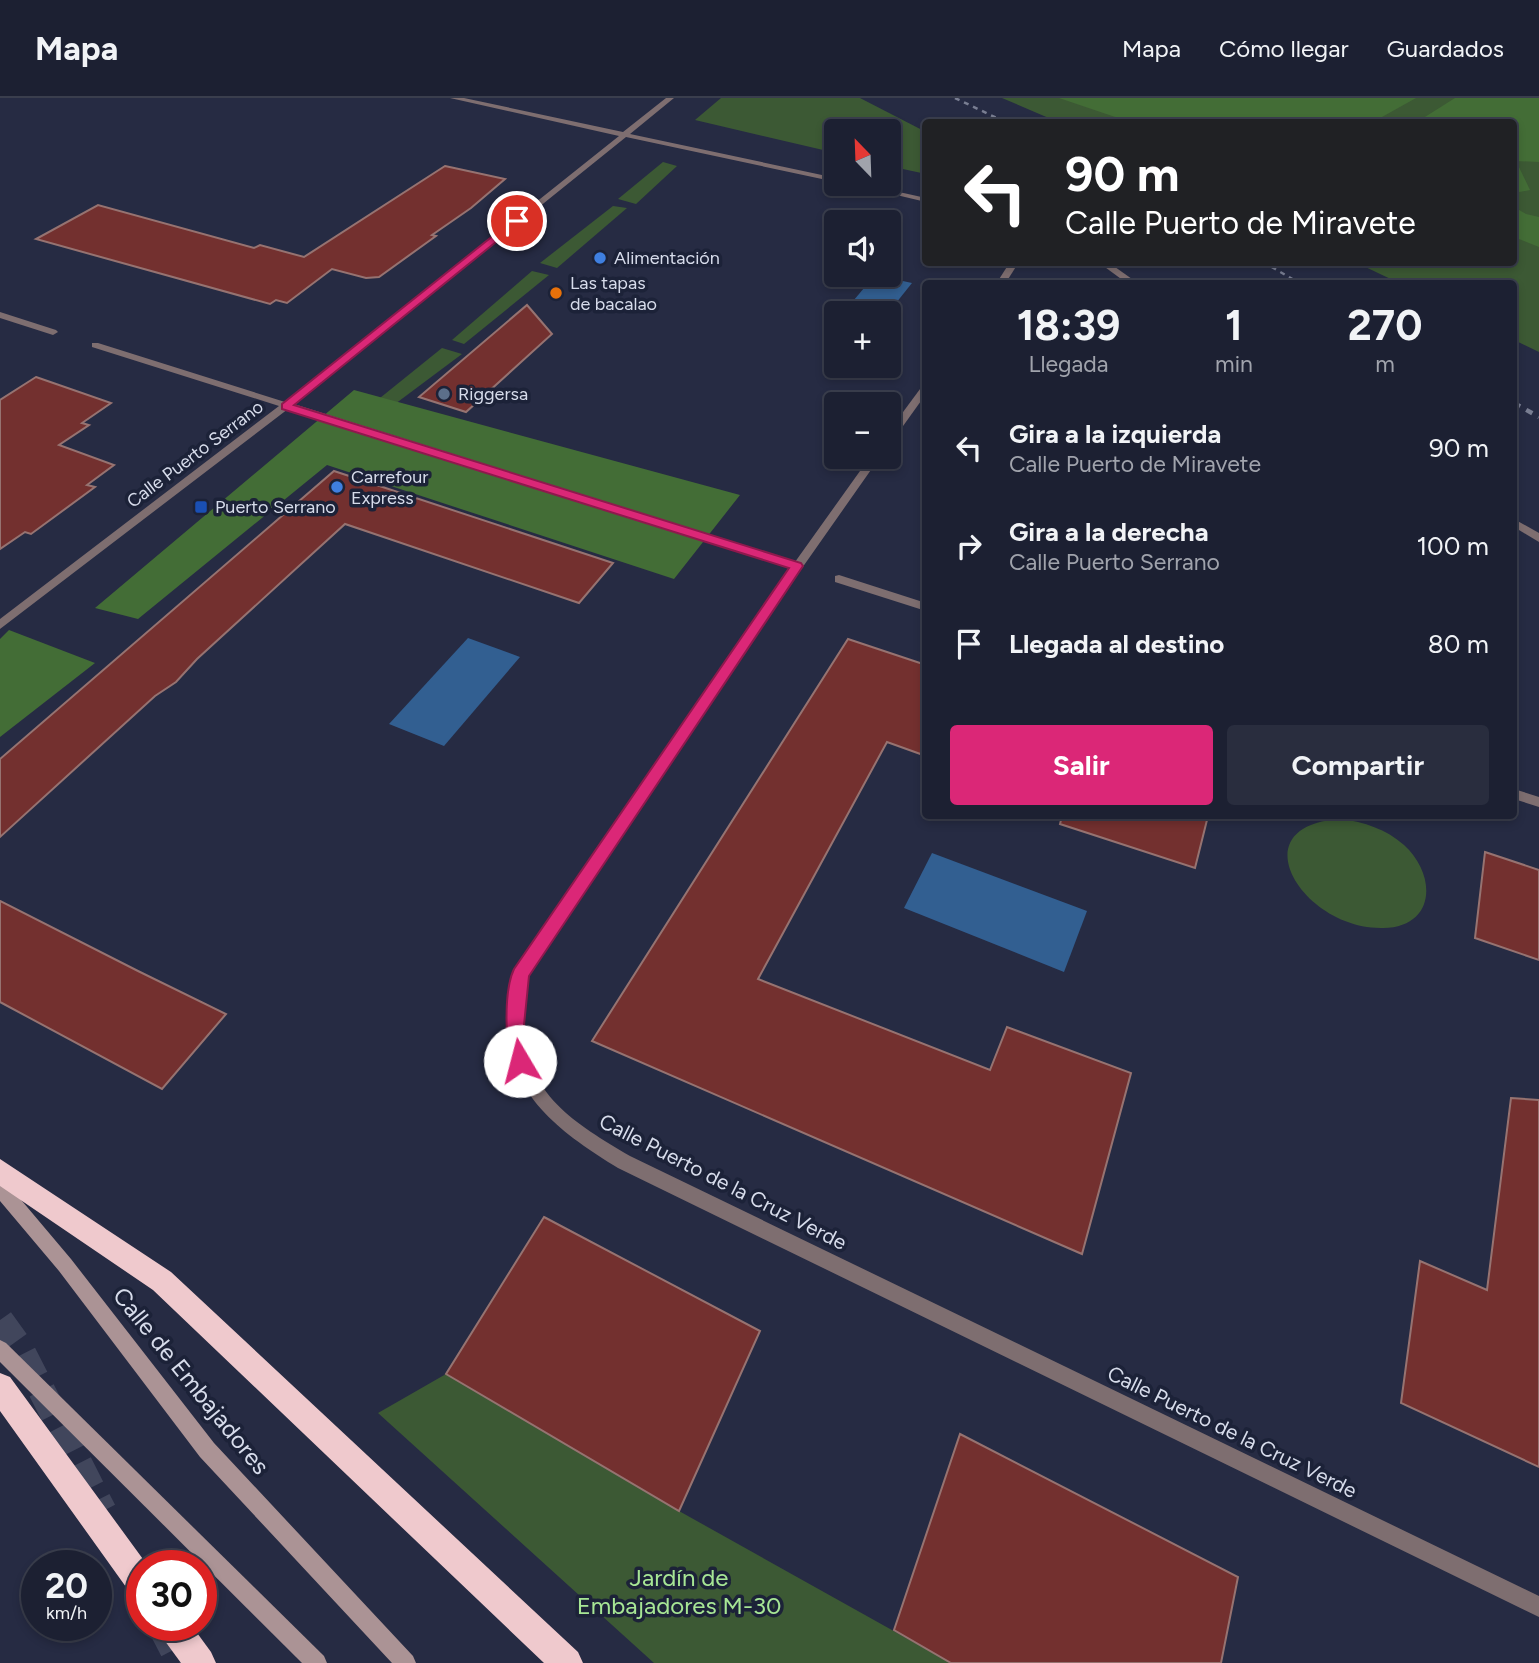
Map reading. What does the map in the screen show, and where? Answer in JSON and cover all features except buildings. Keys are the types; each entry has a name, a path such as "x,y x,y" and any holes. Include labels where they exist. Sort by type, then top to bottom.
{"highway":[{"path":"0,1171 162,1281 567,1663"},
{"path":"0,1387 126,1561"},
{"path":"184,1641 200,1663"}],"main road":[{"name":"Calle de Embajadores","path":"0,1188 65,1265 207,1450 406,1663"},
{"path":"0,1349 317,1663"}],"street":[{"path":"454,98 824,177"},
{"name":"Calle Puerto Serrano","path":"0,625 286,406 670,98"},
{"path":"901,194 922,199"},
{"path":"1108,266 1129,280"},
{"path":"0,315 53,332"},
{"path":"94,345 797,566"},
{"path":"901,421 922,393"},
{"name":"Calle Puerto de la Cruz Verde","path":"867,469 797,566 520,974 515,1025 520,1061 535,1093 568,1128 624,1162 1539,1607"},
{"path":"1517,524 1539,538"},
{"path":"839,579 922,606"},
{"path":"1517,795 1539,802"}],"green space":[{"path":"721,98 860,98 901,119 824,119 824,150 695,120"},
{"path":"1002,98 1539,98 1539,352 1517,341 1517,280 1393,280 1363,266 1517,266 1517,119 1051,119"},
{"path":"1059,98 1416,98 1378,119 1121,119"},
{"path":"1455,98 1539,98 1539,162 1517,161 1517,119 1422,119"},
{"path":"901,119 922,130 922,173 901,169"},
{"path":"663,162 677,166 636,204 618,199"},
{"path":"1517,163 1530,190 1517,192"},
{"path":"613,206 627,208 557,268 540,263"},
{"path":"1517,209 1539,217 1539,247 1517,238"},
{"path":"532,271 549,275 464,344 452,340"},
{"path":"442,348 462,354 391,407 375,402"},
{"path":"354,390 740,495 674,579 327,465 138,619 95,608"},
{"path":"9,630 95,663 0,737 0,639"},
{"path":"1341,819 1366,824 1382,831 1397,839 1415,857 1426,884 1426,897 1422,909 1413,919 1383,928 1354,924 1328,913 1307,896 1293,876 1287,857 1292,839 1310,825"},
{"name":"Jardín de Embajadores M-30","path":"446,1374 679,1511 951,1663 654,1663 378,1413"}],"water":[{"path":"901,281 912,283 898,301 853,301 865,287 901,287"},
{"path":"468,638 520,657 444,746 389,724"},
{"path":"932,853 1087,911 1064,972 904,908"}],"tunnel":[{"path":"0,1320 20,1348 103,1511"},
{"path":"169,1641 180,1663"}],"railway":[{"path":"955,98 999,119"},
{"path":"1270,266 1294,280"},
{"path":"1517,405 1539,417"}],"place":[{"name":"Alimentación","path":"600,258"},
{"name":"Las tapas de bacalao","path":"556,293"},
{"name":"Riggersa","path":"444,394"},
{"name":"Carrefour Express","path":"337,487"},
{"name":"Puerto Serrano","path":"201,507"}],"route":[{"path":"517,221 286,406 797,566 520,974 515,1025 520,1061"}]}
